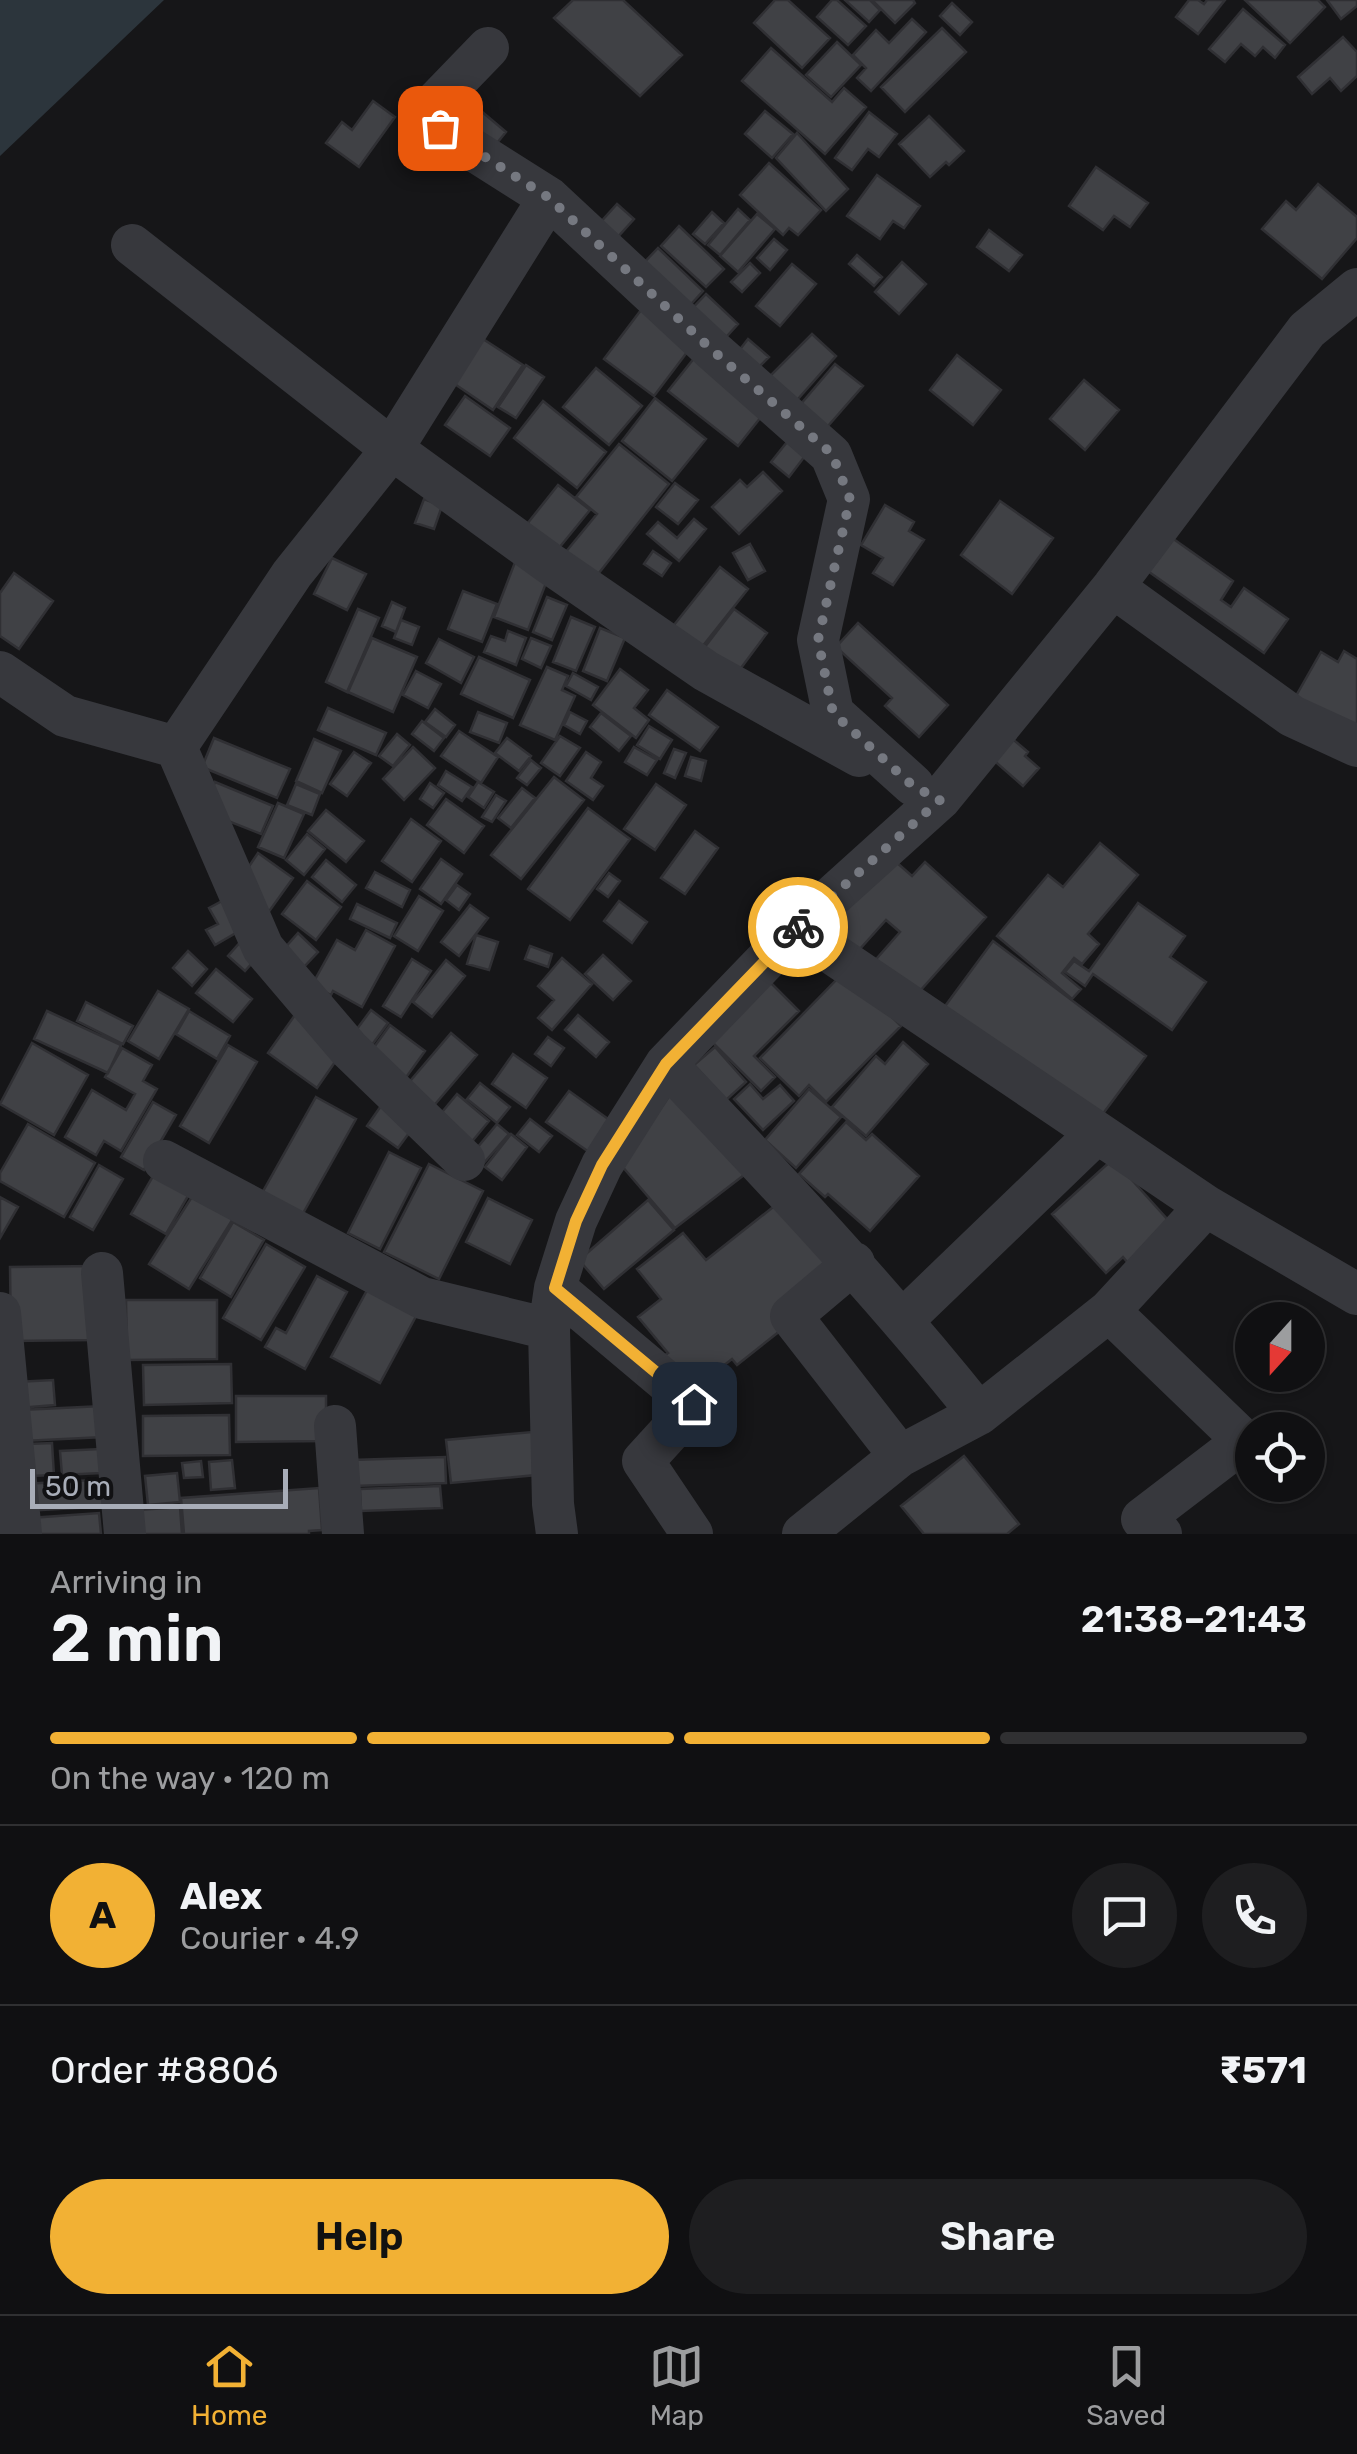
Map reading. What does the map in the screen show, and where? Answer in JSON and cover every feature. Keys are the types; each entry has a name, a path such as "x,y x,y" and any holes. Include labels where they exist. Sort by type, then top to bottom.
{"street":[{"path":"488,48 431,107 440,128 549,198 711,349 832,454 850,499 818,640 833,713 926,792"},
{"path":"176,747 292,574 392,449 549,198"},
{"path":"132,245 392,449 706,671 926,792"},
{"path":"557,1534 553,1504 552,1308 576,1221 602,1165 666,1064 926,792 1112,587 1308,330 1357,289"},
{"path":"1112,587 1292,716 1357,746"},
{"path":"0,672 65,716 176,747"},
{"path":"176,747 262,948 348,1048 464,1160"},
{"path":"796,929 1206,1206 1357,1294"},
{"path":"666,1064 854,1263 979,1414"},
{"path":"904,1319 1096,1134"},
{"path":"164,1161 422,1298 552,1308 694,1404 642,1460 692,1534"},
{"path":"803,1534 900,1456 979,1414 1109,1311 1206,1206"},
{"path":"854,1263 790,1316 900,1456"},
{"path":"102,1272 124,1534"},
{"path":"1109,1311 1244,1441 1144,1529"},
{"path":"0,1313 21,1534"},
{"path":"335,1426 343,1534"}],"shaded area":[{"path":"0,0 164,0 0,156"}],"building":[{"path":"573,0 623,0 682,55 640,96 554,18"},
{"path":"775,0 788,0 830,38 802,68 754,23"},
{"path":"832,0 837,0 866,26 848,45 817,17"},
{"path":"845,0 870,0 880,10 869,22"},
{"path":"872,0 913,0 915,3 895,23"},
{"path":"1189,0 1204,4 1207,0 1225,0 1198,34 1176,17"},
{"path":"1245,0 1318,0 1325,7 1290,43"},
{"path":"1327,0 1357,0 1357,6 1341,19"},
{"path":"952,3 972,22 960,35 940,16"},
{"path":"1243,9 1285,45 1275,58 1263,47 1255,56 1241,44 1225,62 1209,49"},
{"path":"912,19 926,32 871,91 857,78 866,68 853,55 876,30 889,43"},
{"path":"942,28 966,52 905,112 881,87"},
{"path":"1343,37 1357,52 1357,76 1341,91 1330,78 1312,94 1298,77"},
{"path":"837,42 861,65 831,97 806,75"},
{"path":"771,48 832,102 844,88 866,107 825,154 742,81"},
{"path":"461,94 506,132 493,148 448,109"},
{"path":"373,101 395,117 359,167 326,143 342,122 352,130"},
{"path":"765,111 793,134 772,158 745,134"},
{"path":"869,112 897,134 879,157 868,149 852,170 835,158"},
{"path":"929,116 964,151 930,177 899,144"},
{"path":"797,133 848,189 826,211 776,158"},
{"path":"769,163 821,210 798,235 789,228 783,235 740,195"},
{"path":"1096,167 1148,203 1130,227 1114,216 1103,230 1069,206"},
{"path":"877,175 920,206 904,228 893,221 880,239 847,216"},
{"path":"1318,184 1357,217 1357,238 1322,279 1262,229 1286,201 1296,210"},
{"path":"617,204 634,219 606,250 589,235"},
{"path":"738,209 750,220 720,255 708,245"},
{"path":"712,212 724,223 705,244 693,234"},
{"path":"757,214 775,229 738,272 720,256"},
{"path":"679,226 724,269 706,287 661,246"},
{"path":"989,230 1022,255 1009,271 977,247"},
{"path":"774,239 787,250 770,270 757,258"},
{"path":"658,248 703,291 683,313 637,270"},
{"path":"857,255 882,277 874,286 849,264"},
{"path":"902,262 926,284 899,314 875,292"},
{"path":"750,263 760,273 742,292 731,282"},
{"path":"792,264 816,284 780,326 756,306"},
{"path":"706,294 738,324 718,346 685,316"},
{"path":"641,310 691,347 654,396 604,359"},
{"path":"463,326 523,365 493,410 434,370"},
{"path":"812,334 836,356 790,408 763,383"},
{"path":"748,339 769,357 753,373 734,357"},
{"path":"699,352 769,407 738,446 668,391"},
{"path":"957,355 1001,390 973,425 930,390"},
{"path":"835,364 863,386 821,434 794,412"},
{"path":"526,365 544,377 516,418 498,407"},
{"path":"596,368 642,406 609,445 563,407"},
{"path":"1084,380 1119,410 1085,450 1050,419"},
{"path":"465,396 510,428 490,456 445,425"},
{"path":"655,398 706,439 672,481 622,441"},
{"path":"543,401 606,452 577,488 514,438"},
{"path":"787,442 805,456 789,477 771,462"},
{"path":"619,444 669,484 595,578 564,554 597,514 576,497"},
{"path":"763,472 782,491 739,534 712,507 740,480 747,487"},
{"path":"675,483 698,500 678,524 656,507"},
{"path":"558,485 590,510 550,559 519,534"},
{"path":"424,499 442,506 434,529 415,523"},
{"path":"1000,501 1053,538 1012,594 961,555"},
{"path":"885,505 914,522 909,531 924,540 893,585 873,573 883,558 861,545"},
{"path":"694,519 706,529 679,561 647,534 658,522 677,538"},
{"path":"1165,533 1233,581 1221,600 1231,607 1244,588 1288,619 1264,653 1142,567"},
{"path":"750,544 765,571 748,580 733,553"},
{"path":"653,551 671,563 662,576 644,564"},
{"path":"517,557 551,570 528,630 494,617"},
{"path":"332,558 366,574 347,610 314,594"},
{"path":"720,567 748,589 698,652 670,630"},
{"path":"14,573 53,601 19,649 0,636 0,593"},
{"path":"463,591 497,604 482,642 448,629"},
{"path":"547,597 567,605 552,640 533,632"},
{"path":"392,602 405,608 396,632 382,626"},
{"path":"358,609 379,618 347,692 326,682"},
{"path":"734,609 767,633 735,676 701,652"},
{"path":"571,617 595,627 576,671 553,662"},
{"path":"401,620 419,627 412,645 394,638"},
{"path":"858,623 948,705 919,737 885,706 892,698 836,647"},
{"path":"600,628 625,638 607,681 583,671"},
{"path":"508,631 526,638 516,665 484,652 491,636 505,641"},
{"path":"372,638 417,657 393,712 348,692"},
{"path":"531,638 551,646 541,668 522,659"},
{"path":"439,639 474,657 461,683 426,663"},
{"path":"1344,651 1357,659 1357,736 1292,703 1321,652 1338,662"},
{"path":"479,657 530,680 513,718 461,694"},
{"path":"547,667 568,676 562,690 575,696 555,740 520,725"},
{"path":"620,669 648,690 634,708 649,720 636,738 593,705"},
{"path":"416,671 441,684 428,708 403,695"},
{"path":"573,673 598,687 591,700 566,686"},
{"path":"667,690 718,727 700,751 649,715"},
{"path":"328,708 386,733 376,755 318,730"},
{"path":"435,709 455,725 446,737 425,722"},
{"path":"478,712 507,723 499,743 470,732"},
{"path":"570,712 587,721 580,734 564,725"},
{"path":"601,713 631,736 619,751 590,727"},
{"path":"422,721 444,738 434,751 412,734"},
{"path":"649,726 672,740 660,759 637,745"},
{"path":"459,731 498,757 481,783 441,756"},
{"path":"397,734 410,745 393,766 379,756"},
{"path":"560,736 580,748 560,776 541,763"},
{"path":"1009,736 1039,768 1023,786 990,757"},
{"path":"214,738 290,769 277,798 202,767"},
{"path":"507,738 531,756 519,771 495,753"},
{"path":"314,739 341,751 322,793 296,781"},
{"path":"413,747 435,768 404,800 383,779"},
{"path":"634,747 657,760 647,775 625,762"},
{"path":"674,749 686,753 675,778 664,773"},
{"path":"354,752 371,763 347,796 330,784"},
{"path":"586,752 601,762 591,778 603,786 593,800 566,781"},
{"path":"691,757 706,761 701,781 685,776"},
{"path":"531,760 541,768 527,785 517,778"},
{"path":"446,771 472,787 462,801 438,785"},
{"path":"554,777 584,800 521,879 491,855"},
{"path":"215,782 273,806 261,834 203,811"},
{"path":"478,782 494,792 484,808 468,797"},
{"path":"430,783 444,793 433,808 420,799"},
{"path":"296,784 320,794 312,815 287,805"},
{"path":"656,784 686,805 655,850 624,829"},
{"path":"522,788 535,798 511,828 498,818"},
{"path":"496,795 506,801 492,822 482,817"},
{"path":"446,799 484,826 464,853 427,825"},
{"path":"278,803 304,814 284,858 258,847"},
{"path":"588,808 630,839 570,920 528,889"},
{"path":"326,810 364,841 346,862 308,831"},
{"path":"411,819 441,841 412,882 382,861"},
{"path":"695,831 718,848 685,894 661,878"},
{"path":"307,834 325,849 304,875 286,860"},
{"path":"1100,843 1138,875 1088,934 1099,944 1082,964 1074,958 1062,973 1081,989 1072,999 997,936 1048,875 1063,887"},
{"path":"258,853 293,878 265,917 231,893"},
{"path":"887,854 912,876 925,862 986,917 911,1001 871,965 900,932 886,920 850,960 818,932"},
{"path":"441,859 462,874 441,904 420,889"},
{"path":"326,860 356,885 342,902 312,877"},
{"path":"375,872 410,890 402,907 366,888"},
{"path":"609,873 620,881 608,897 597,889"},
{"path":"307,881 341,907 316,940 282,914"},
{"path":"457,885 470,894 459,910 446,900"},
{"path":"419,896 443,911 418,951 394,936"},
{"path":"224,900 241,930 215,945 206,930 218,924 209,908"},
{"path":"619,901 647,922 632,943 604,921"},
{"path":"1138,903 1185,936 1170,957 1206,982 1172,1030 1093,974 1085,986 1065,972 1074,961 1089,971"},
{"path":"357,904 397,923 390,938 350,919"},
{"path":"470,905 488,918 459,956 441,942"},
{"path":"251,930 268,945 245,971 228,956"},
{"path":"366,930 395,946 362,1007 312,985 337,940 355,950"},
{"path":"298,933 318,952 303,968 283,950"},
{"path":"476,935 498,942 489,970 467,964"},
{"path":"993,941 1146,1056 1099,1119 940,1013"},
{"path":"530,946 552,954 548,967 525,959"},
{"path":"188,951 207,969 192,986 173,968"},
{"path":"603,955 631,981 613,1000 585,974"},
{"path":"562,958 592,984 552,1030 538,1018 554,1000 538,986"},
{"path":"412,959 431,971 401,1017 383,1006"},
{"path":"446,960 465,976 432,1017 413,1002"},
{"path":"216,969 252,999 233,1022 196,993"},
{"path":"845,971 901,1026 826,1102 809,1085 799,1096 760,1058"},
{"path":"770,982 799,1011 754,1056 775,1077 761,1091 710,1040"},
{"path":"158,991 189,1009 159,1059 128,1041"},
{"path":"86,1002 133,1026 123,1044 77,1021"},
{"path":"371,1010 388,1023 366,1053 348,1041"},
{"path":"47,1011 121,1045 108,1073 34,1039"},
{"path":"189,1011 230,1036 217,1059 176,1034"},
{"path":"295,1015 344,1049 317,1088 268,1053"},
{"path":"578,1015 609,1042 596,1057 565,1030"},
{"path":"390,1025 425,1051 402,1083 367,1057"},
{"path":"451,1033 477,1055 431,1109 405,1087"},
{"path":"548,1037 564,1048 551,1066 535,1054"},
{"path":"903,1042 928,1064 866,1136 832,1107 876,1056 885,1064"},
{"path":"32,1043 88,1075 54,1135 0,1104"},
{"path":"228,1045 257,1062 209,1143 180,1126"},
{"path":"715,1047 746,1082 726,1100 694,1065"},
{"path":"122,1048 152,1065 143,1081 157,1089 121,1151 104,1141 96,1155 65,1137 92,1090 126,1110 135,1094 105,1077"},
{"path":"513,1054 547,1078 526,1108 492,1084"},
{"path":"679,1082 748,1172 675,1228 621,1165"},
{"path":"480,1083 510,1107 497,1123 467,1099"},
{"path":"750,1084 763,1099 780,1085 794,1101 763,1130 734,1099"},
{"path":"809,1089 841,1117 796,1168 765,1140"},
{"path":"569,1091 611,1121 589,1152 546,1122"},
{"path":"457,1094 489,1121 465,1150 433,1123"},
{"path":"316,1097 356,1119 297,1224 257,1202"},
{"path":"153,1102 176,1115 144,1170 121,1157"},
{"path":"383,1103 415,1125 398,1148 367,1126"},
{"path":"530,1119 552,1136 539,1152 517,1135"},
{"path":"846,1122 866,1140 872,1134 919,1176 870,1231 799,1174"},
{"path":"28,1124 95,1163 64,1217 0,1181 0,1173"},
{"path":"497,1124 509,1134 483,1164 472,1154"},
{"path":"511,1134 527,1147 502,1180 485,1167"},
{"path":"389,1152 421,1168 380,1249 348,1233"},
{"path":"1113,1159 1177,1230 1133,1269 1123,1257 1106,1273 1052,1214"},
{"path":"160,1164 195,1184 166,1234 131,1214"},
{"path":"429,1164 483,1191 439,1279 384,1252"},
{"path":"99,1165 123,1179 93,1230 70,1217"},
{"path":"197,1189 236,1214 189,1289 149,1264"},
{"path":"0,1197 18,1207 0,1238"},
{"path":"488,1198 532,1220 510,1264 466,1242"},
{"path":"648,1200 674,1230 604,1289 579,1260"},
{"path":"782,1200 835,1265 790,1323 737,1365 732,1359 689,1393 661,1358 668,1353 638,1317 661,1299 637,1269 683,1233 706,1260"},
{"path":"233,1222 264,1240 231,1297 200,1278"},
{"path":"266,1244 305,1267 261,1340 223,1318"},
{"path":"94,1266 95,1340 11,1341 10,1267"},
{"path":"317,1276 347,1292 305,1369 265,1347 276,1328 286,1333"},
{"path":"372,1281 421,1307 380,1383 331,1357"},
{"path":"126,1300 217,1300 217,1359 127,1360"},
{"path":"231,1364 232,1403 144,1405 143,1365"},
{"path":"53,1380 55,1405 18,1408 16,1382"},
{"path":"236,1396 326,1396 326,1441 236,1442"},
{"path":"102,1406 104,1437 23,1441 21,1410"},
{"path":"229,1415 230,1455 143,1456 143,1416"},
{"path":"532,1432 536,1475 451,1483 446,1440"},
{"path":"52,1443 54,1475 30,1476 28,1444"},
{"path":"100,1449 101,1473 62,1475 60,1451"},
{"path":"964,1456 1019,1524 1007,1534 924,1534 901,1506"},
{"path":"445,1457 446,1483 353,1486 352,1460"},
{"path":"232,1460 235,1488 211,1490 209,1462"},
{"path":"201,1461 203,1477 184,1478 182,1463"},
{"path":"177,1473 180,1502 148,1505 145,1476"},
{"path":"110,1479 111,1506 25,1511 24,1484"},
{"path":"440,1486 442,1508 361,1511 360,1489"},
{"path":"319,1488 322,1530 309,1534 184,1534 181,1498"},
{"path":"180,1507 182,1534 140,1534 138,1510"},
{"path":"99,1513 101,1534 32,1534 30,1518"}],"way so far":[{"path":"440,128 549,198 711,349 832,454 850,499 818,640 833,713 913,786 940,800 798,927"}],"route":[{"path":"694,1404 555,1288 576,1221 602,1165 666,1064 798,927"}]}
